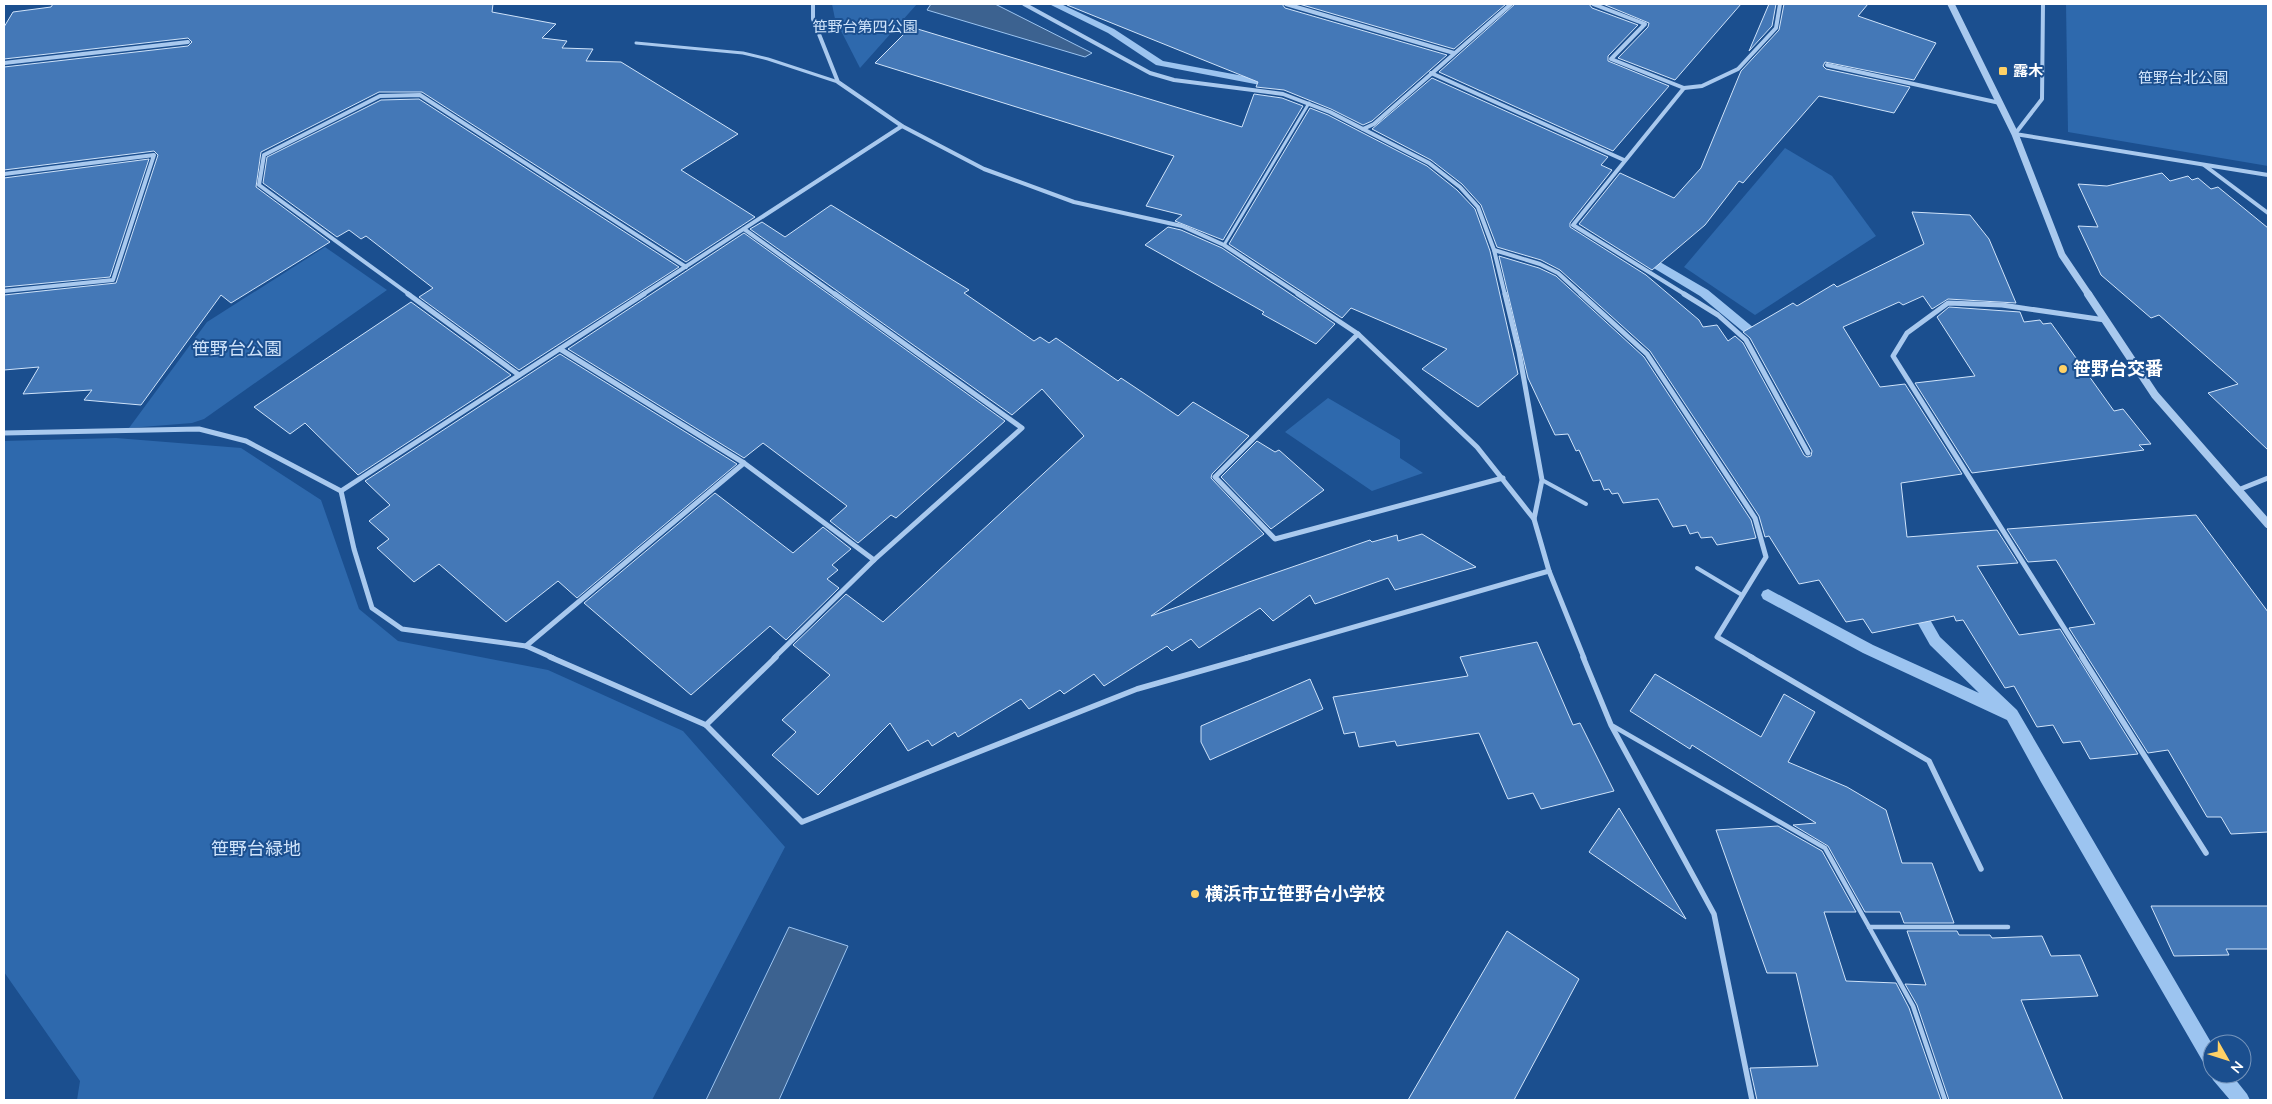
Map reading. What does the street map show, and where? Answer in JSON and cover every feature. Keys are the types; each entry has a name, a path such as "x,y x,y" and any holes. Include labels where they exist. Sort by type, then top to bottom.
{"street":[{"path":"812,4 813,19 838,82 902,126 984,169 1024,185 1074,202 1182,226 1224,245 1358,334 1478,447 1534,519 1549,571 1611,725 1714,914 1752,1100"},
{"path":"1024,4 1150,73 1174,80 1283,94 1309,103 1429,163 1460,187 1478,207 1494,250 1519,352 1542,480 1534,519"},
{"path":"1286,4 1454,53"},
{"path":"1364,129 1374,124 1511,4"},
{"path":"1593,4 1645,24 1611,59 1684,88 1702,86 1738,69 1776,28 1780,4"},
{"path":"1951,4 2015,134 2062,255 2155,395 2268,524"},
{"path":"2015,134 2042,99 2043,4"},
{"path":"4,63 188,42"},
{"path":"1827,65 2000,103"},
{"path":"1431,73 1624,160"},
{"path":"1684,88 1573,225 1718,315 1746,340 1808,453"},
{"path":"519,375 259,185 264,155 380,96 420,95 686,267"},
{"path":"340,491 902,126"},
{"path":"2015,134 2268,175"},
{"path":"4,174 154,155 113,280 4,291"},
{"path":"2202,164 2268,213"},
{"path":"706,725 874,560 1022,428 744,229"},
{"path":"1494,250 1540,264 1558,273 1647,354 1755,518 1766,557 1717,637 1929,761 1981,869"},
{"path":"2105,320 2002,304 1948,303 1907,333 1893,356 2206,853"},
{"path":"1358,334 1215,477 1275,539 1503,478"},
{"path":"560,349 744,463 874,560"},
{"path":"4,433 199,429 246,441 340,491 354,549 372,608 402,629 526,646 706,725 802,822 1137,689 1549,571"},
{"path":"526,646 744,463"},
{"path":"2238,490 2268,478"}],"lane":[{"path":"636,43 757,56 793,67 812,76 838,82"},
{"path":"1224,245 1309,103"},
{"path":"1542,480 1586,504"},
{"path":"1697,568 1742,595"},
{"path":"1611,725 1825,848 1913,1006 1945,1100"},
{"path":"1869,927 2008,927"}],"green space":[{"name":"笹野台第四公園","path":"832,4 917,4 860,68 835,19"},
{"name":"笹野台北公園","path":"2066,4 2268,4 2268,166 2068,132"},
{"path":"1785,148 1832,176 1876,236 1755,315 1684,267"},
{"name":"笹野台公園","path":"325,247 387,290 204,419 192,423 129,428 207,322"},
{"path":"1328,398 1400,440 1400,458 1423,473 1372,491 1285,432"},
{"name":"笹野台緑地","path":"116,438 241,448 321,500 359,609 398,641 548,670 683,731 785,847 652,1100 77,1100 80,1081 4,972 4,441"}],"shaded area":[{"path":"931,4 995,4 1092,53 1085,57 927,10"},
{"path":"789,927 848,946 779,1100 706,1100"}],"building":[{"path":"53,4 493,4 492,12 556,24 542,38 567,41 562,48 593,49 586,61 621,62 738,134 681,170 755,217 686,262 422,92 379,92 261,152 256,187 330,242 231,303 221,295 141,405 84,400 92,390 23,394 39,367 4,370 4,295 116,283 158,155 154,151 4,170 4,67 188,46 192,42 188,38 4,59 4,27 13,12 51,7"},
{"path":"1067,4 1282,4 1285,8 1447,55 1372,121 1363,125 1331,109 1284,90 1256,87 1258,82"},
{"path":"1299,4 1506,4 1454,49"},
{"path":"1515,4 1589,4 1592,8 1638,25 1608,56 1608,61 1669,86 1613,151 1439,72"},
{"path":"1603,4 1741,4 1675,80 1618,58 1648,27 1649,23"},
{"path":"1769,4 1776,4 1772,26 1749,51"},
{"path":"1784,4 1868,4 1858,16 1936,43 1914,80 1825,62 1823,66 1826,69 1910,87 1894,113 1819,96 1743,183 1739,181 1705,225 1652,270 1579,224 1620,173 1674,198 1701,168 1741,71 1779,30"},
{"path":"911,27 1242,127 1254,94 1282,98 1303,106 1223,240 1175,221 1182,215 1146,206 1174,156 875,63"},
{"path":"1432,78 1608,157 1601,165 1612,170 1570,223 1570,227 1646,275 1699,320 1703,327 1717,325 1728,341 1735,336 1743,343 1804,455 1807,457 1811,456 1812,451 1750,338 1743,332 1793,303 1797,306 1834,284 1837,287 1924,244 1912,212 1970,215 1989,239 2016,303 1948,299 1932,309 1923,296 1903,305 1899,302 1843,327 1880,387 1905,384 1962,474 1901,483 1907,537 1997,530 2018,563 1977,566 2019,635 2060,629 2138,754 2090,759 2080,741 2063,743 2053,725 2037,727 2014,686 2005,688 1963,620 1956,621 1954,616 1872,633 1863,619 1846,622 1819,580 1799,584 1769,536 1765,537 1759,516 1650,351 1560,270 1541,260 1497,247 1481,205 1462,184 1431,160 1372,129"},
{"path":"419,99 679,267 519,370 419,297 433,288 366,236 361,239 349,230 337,237 263,183 267,157 381,100"},
{"path":"1310,108 1328,115 1427,166 1457,190 1475,209 1490,251 1518,374 1478,407 1422,369 1447,349 1351,308 1342,318 1229,244"},
{"path":"149,159 110,277 4,287 4,178"},
{"path":"2162,173 2170,181 2188,176 2192,180 2198,178 2211,189 2218,187 2268,228 2268,450 2208,393 2238,384 2159,315 2151,318 2101,275 2078,226 2098,227 2078,184 2107,186"},
{"path":"831,205 969,290 964,293 1034,341 1040,337 1049,343 1056,338 1118,381 1121,378 1178,416 1193,402 1249,436 1212,474 1211,478 1264,534 1151,616 1370,540 1372,542 1397,535 1398,541 1422,534 1476,567 1395,590 1388,578 1315,604 1310,595 1273,621 1260,608 1199,648 1191,639 1172,651 1167,646 1104,686 1094,674 1064,694 1060,690 1029,709 1021,699 958,737 955,732 932,746 928,740 908,751 890,723 818,795 772,755 796,732 782,720 830,675 793,645 846,594 883,622 1084,436 1042,389 1012,415 750,229 762,222 785,237"},
{"path":"1168,227 1181,230 1222,248 1335,324 1316,344 1262,314 1264,312 1145,245"},
{"path":"744,233 1005,421 896,518 891,515 858,543 830,521 847,506 763,443 744,458 568,349"},
{"path":"1499,256 1539,268 1556,276 1644,357 1751,520 1756,538 1717,545 1712,537 1701,538 1698,532 1690,534 1686,525 1673,527 1658,499 1623,503 1618,493 1612,494 1609,489 1604,490 1600,480 1593,481 1579,450 1576,451 1568,434 1555,435 1528,378"},
{"path":"411,302 511,375 358,475 305,423 290,434 254,407"},
{"path":"1949,307 2020,312 2024,322 2040,320 2043,324 2051,323 2114,411 2123,409 2151,444 2139,445 2144,450 1972,473 1915,383 1975,376 1937,317"},
{"path":"560,354 737,464 577,598 558,581 506,622 439,564 414,582 377,548 389,539 369,521 390,505 365,481"},
{"path":"1257,441 1275,452 1279,450 1324,490 1271,529 1221,477"},
{"path":"715,493 793,553 823,527 851,549 832,565 838,570 827,579 839,588 786,640 770,626 691,695 584,603"},
{"path":"2196,515 2268,612 2268,832 2231,834 2221,817 2207,817 2168,750 2148,753 2069,628 2095,624 2056,560 2028,562 2007,529"},
{"path":"1537,642 1573,725 1580,723 1614,791 1541,809 1533,793 1508,799 1479,733 1397,746 1395,741 1359,747 1355,732 1344,734 1333,697 1468,676 1460,657"},
{"path":"1655,674 1761,737 1784,694 1815,712 1788,762 1847,787 1886,810 1902,863 1932,863 1954,923 1904,923 1900,912 1865,912 1828,846 1793,825 1816,823 1692,745 1690,749 1630,711"},
{"path":"1310,679 1323,709 1210,760 1201,742 1201,726"},
{"path":"1619,808 1686,919 1589,852"},
{"path":"1778,826 1822,851 1856,912 1824,912 1846,981 1896,983 1909,1008 1941,1100 1757,1100 1750,1068 1818,1066 1796,973 1767,973 1716,830"},
{"path":"2151,906 2268,906 2268,949 2226,949 2229,955 2174,956"},
{"path":"1507,931 1579,979 1514,1100 1408,1100"},
{"path":"1907,931 1957,931 1959,935 1990,935 1992,938 2042,936 2051,956 2080,955 2098,996 2021,1000 2063,1100 1949,1100 1917,1005 1905,984 1926,985"}],"waterway":[{"path":"1054,4 1111,31 1160,63 1276,85"},
{"path":"1641,255 1704,293 1762,341"},
{"path":"1768,595 1868,649 2012,715"},
{"path":"1915,606 1935,641 2012,715"},
{"path":"2012,715 2046,777 2202,1044"},
{"path":"2227,1084 2241,1100"}],"place":[{"name":"露木","path":"2003,71"},
{"name":"笹野台交番","path":"2063,369"},
{"name":"横浜市立笹野台小学校","path":"1195,894"}]}
